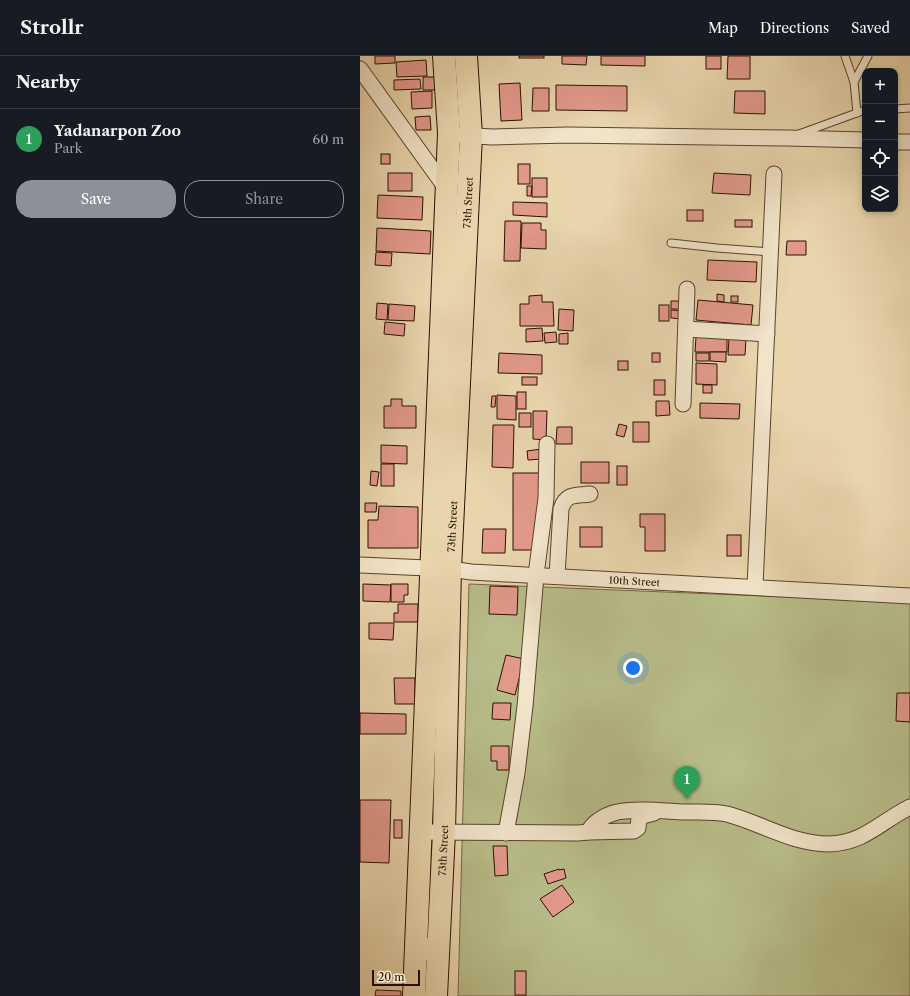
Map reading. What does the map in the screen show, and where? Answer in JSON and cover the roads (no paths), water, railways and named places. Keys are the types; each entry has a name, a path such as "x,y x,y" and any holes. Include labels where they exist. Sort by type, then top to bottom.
{"main road":[{"name":"73th Street","path":"436,996 437,950 444,832 440,569 446,188 449,133 444,56"},
{"name":"73th Street","path":"414,996 420,832 471,136 466,56"},
{"path":"416,948 437,950"}],"street":[{"path":"360,69 446,188 468,189"},
{"path":"449,133 471,136 518,137 568,135 862,140"},
{"path":"898,142 910,142"},
{"path":"755,586 774,174"},
{"path":"683,404 687,289"},
{"path":"686,329 767,334"},
{"path":"506,833 517,773 524,721 536,575 543,534 546,498 547,444"},
{"path":"557,576 561,509 563,501 569,496 590,494"},
{"name":"10th Street","path":"360,565 755,586 910,596"},
{"path":"420,832 564,834 588,832 602,817 618,812 665,811 721,813 794,839 830,844 847,842 865,835 896,814 910,807"}],"lane":[{"path":"846,56 854,82 857,113"},
{"path":"854,82 868,56"},
{"path":"898,109 910,108"},
{"path":"787,138 862,111"},
{"path":"671,243 771,252"}],"place":[{"name":"Yadanarpon Zoo","path":"687,799"}]}
